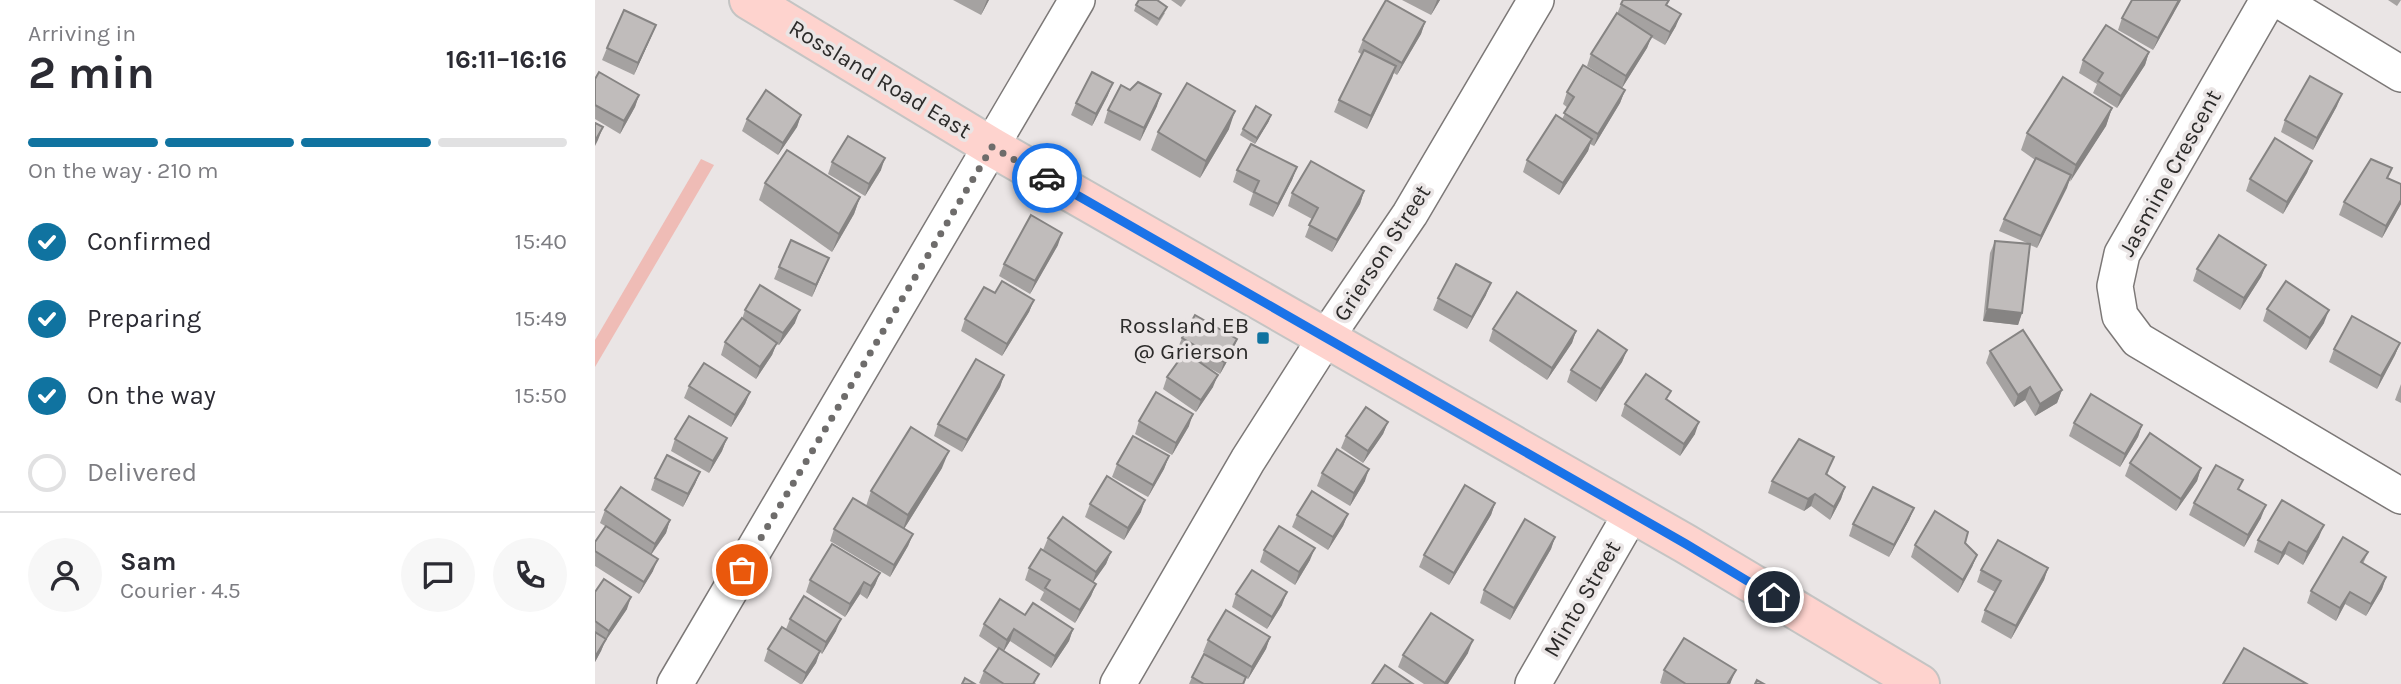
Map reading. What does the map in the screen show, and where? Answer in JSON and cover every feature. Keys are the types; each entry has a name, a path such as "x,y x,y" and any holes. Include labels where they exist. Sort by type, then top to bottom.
{"main road":[{"name":"Rossland Road East","path":"749,0 992,147 1686,544 1878,673 1920,684"}],"street":[{"path":"675,684 1077,0"},
{"name":"Grierson Street","path":"1118,684 1248,460 1325,339 1410,214 1536,0"},
{"name":"Jasmine Crescent","path":"2268,0 2122,254 2115,286 2120,316 2138,340 2401,496"},
{"path":"2279,0 2401,74"},
{"name":"Minto Street","path":"1533,684 1631,514"}],"shaded area":[{"path":"701,159 714,165 595,367 595,340"}],"building":[{"path":"1139,0 1157,0 1167,7 1159,19 1136,5"},
{"path":"1386,0 1425,22 1402,63 1363,40"},
{"path":"1623,0 1669,0 1666,5 1681,14 1670,32 1621,4"},
{"path":"2132,0 2179,0 2158,38 2122,18"},
{"path":"624,10 656,25 638,63 607,48"},
{"path":"1617,13 1652,36 1626,76 1591,54"},
{"path":"2106,25 2149,52 2121,96 2098,81 2103,73 2083,60"},
{"path":"1364,50 1396,66 1371,116 1339,100"},
{"path":"1583,65 1625,90 1598,134 1564,113 1574,97 1567,92"},
{"path":"599,72 639,95 624,121 595,105 595,79"},
{"path":"1092,72 1113,83 1096,114 1076,103"},
{"path":"2310,76 2342,94 2317,138 2285,120"},
{"path":"2063,77 2112,108 2076,165 2027,133"},
{"path":"1138,82 1161,94 1144,128 1108,110 1121,85 1130,90"},
{"path":"1187,83 1235,111 1206,161 1158,132"},
{"path":"766,90 801,115 783,143 747,119"},
{"path":"1256,106 1271,115 1257,138 1243,129"},
{"path":"1556,115 1592,139 1563,183 1527,160"},
{"path":"595,123 603,127 595,141"},
{"path":"848,136 885,158 869,184 832,162"},
{"path":"2275,138 2312,161 2287,202 2250,179"},
{"path":"1251,144 1297,167 1278,204 1254,192 1259,181 1237,170"},
{"path":"787,150 860,197 839,234 765,183"},
{"path":"2036,158 2071,175 2041,236 2004,219"},
{"path":"2371,159 2392,168 2387,178 2401,184 2401,200 2386,226 2344,202"},
{"path":"1311,161 1364,191 1337,240 1309,225 1318,208 1292,193"},
{"path":"1031,215 1062,233 1035,281 1004,264"},
{"path":"2219,235 2266,265 2244,298 2197,269"},
{"path":"791,240 829,258 816,285 779,267"},
{"path":"1995,241 2030,244 2022,313 1987,309"},
{"path":"1456,264 1491,283 1472,317 1438,298"},
{"path":"1002,281 1034,300 1007,344 965,319 984,287 995,293"},
{"path":"2286,281 2329,310 2310,338 2267,309"},
{"path":"760,285 800,310 783,333 745,310"},
{"path":"1517,292 1576,331 1552,368 1493,329"},
{"path":"1195,315 1237,339 1224,362 1182,338"},
{"path":"2352,316 2400,343 2381,376 2334,349"},
{"path":"742,318 777,343 760,367 725,342"},
{"path":"1598,330 1627,350 1601,389 1571,370"},
{"path":"2023,330 2062,390 2040,404 2030,387 2018,395 1990,351"},
{"path":"1185,352 1218,375 1201,400 1167,377"},
{"path":"976,359 1004,375 967,440 938,424"},
{"path":"704,363 750,392 735,415 689,386"},
{"path":"1646,374 1671,391 1666,399 1699,422 1684,444 1625,404"},
{"path":"1156,392 1193,414 1176,443 1139,421"},
{"path":"2091,394 2142,425 2125,454 2074,423"},
{"path":"1366,407 1388,422 1368,451 1346,436"},
{"path":"689,416 727,438 713,461 675,439"},
{"path":"911,427 949,451 908,515 871,491"},
{"path":"2150,433 2201,468 2181,499 2130,463"},
{"path":"1133,436 1169,456 1153,485 1117,464"},
{"path":"1799,439 1834,457 1826,474 1845,487 1834,507 1815,494 1808,499 1772,481"},
{"path":"1337,449 1369,469 1354,493 1322,473"},
{"path":"667,455 700,472 688,494 655,478"},
{"path":"2216,465 2243,480 2238,489 2266,505 2248,535 2194,503"},
{"path":"1107,476 1145,500 1128,528 1090,504"},
{"path":"1465,485 1495,503 1454,573 1424,555"},
{"path":"621,487 670,520 655,544 605,510"},
{"path":"1873,487 1914,508 1894,545 1853,524"},
{"path":"1312,491 1348,514 1333,537 1297,515"},
{"path":"853,498 913,534 894,565 834,529"},
{"path":"2282,500 2324,525 2307,552 2289,542 2282,553 2258,540"},
{"path":"1935,511 1968,532 1965,543 1977,555 1963,580 1915,545"},
{"path":"1063,517 1111,552 1096,572 1048,538"},
{"path":"1525,519 1555,537 1514,608 1484,590"},
{"path":"606,526 658,559 644,582 595,551 595,542"},
{"path":"1279,526 1315,548 1299,572 1264,550"},
{"path":"2343,537 2368,552 2361,562 2386,577 2371,604 2350,592 2340,608 2311,591"},
{"path":"1998,540 2048,568 2016,626 1985,610 2001,581 1981,570"},
{"path":"832,544 880,573 871,586 864,582 850,604 810,580"},
{"path":"1041,549 1096,584 1080,610 1045,588 1050,580 1029,568"},
{"path":"1252,570 1287,592 1272,617 1236,594"},
{"path":"604,579 631,597 609,631 595,621 595,592"},
{"path":"804,596 841,619 826,642 790,619"},
{"path":"1000,599 1025,615 1033,603 1073,629 1055,656 1014,629 1007,640 984,624"},
{"path":"1226,610 1270,637 1252,667 1208,640"},
{"path":"1431,613 1473,640 1445,683 1403,655"},
{"path":"782,627 820,651 806,673 768,649"},
{"path":"595,632 606,639 595,657"},
{"path":"1684,638 1736,670 1727,684 1686,684 1664,670"},
{"path":"999,648 1039,674 1033,684 1004,684 984,671"},
{"path":"2244,648 2307,684 2223,684"},
{"path":"1204,654 1246,677 1243,684 1204,684 1192,677"},
{"path":"1385,665 1413,684 1372,684"},
{"path":"965,678 975,684 962,684"}],"way so far":[{"path":"742,570 992,147 1047,178"}],"place":[{"name":"Rossland EB @ Grierson","path":"1263,338"}],"route":[{"path":"1047,178 1774,597"}]}
